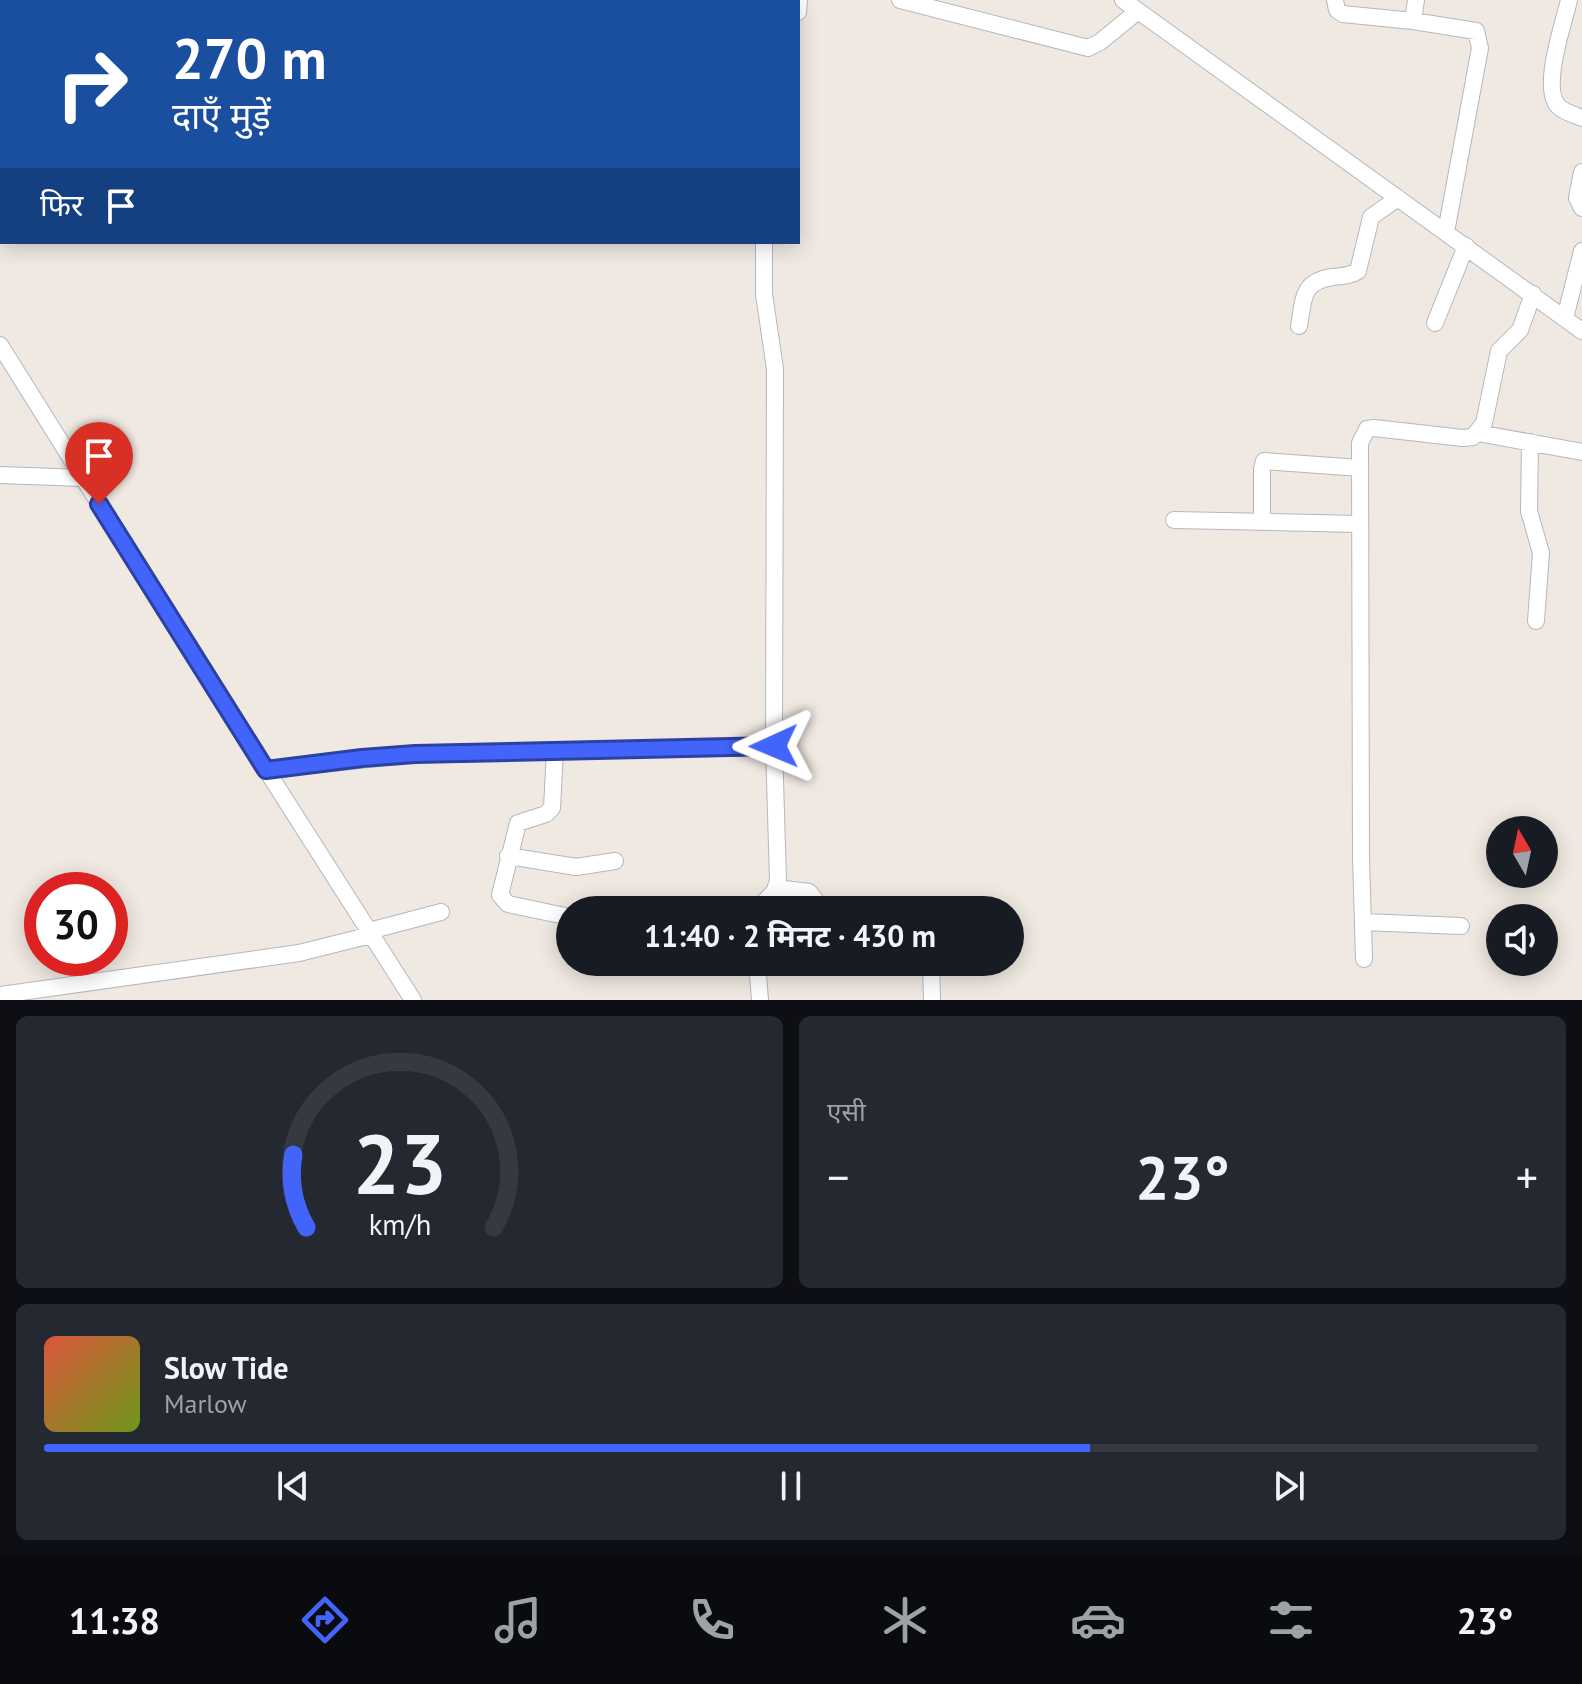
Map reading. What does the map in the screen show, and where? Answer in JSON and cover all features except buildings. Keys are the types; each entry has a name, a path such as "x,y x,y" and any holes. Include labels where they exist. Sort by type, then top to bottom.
{"street":[{"path":"900,0 1088,48 1138,11"},
{"path":"1123,0 1582,331"},
{"path":"1335,0 1337,10 1343,14 1476,31 1480,48 1446,232"},
{"path":"1413,21 1416,0"},
{"path":"1569,0 1551,87 1559,108 1582,118"},
{"path":"1582,172 1577,198 1582,208"},
{"path":"1299,326 1305,291 1314,282 1352,275 1358,271 1371,217 1398,198"},
{"path":"764,244 764,294 775,369 776,888 769,896"},
{"path":"1435,323 1466,246"},
{"path":"1565,318 1582,251"},
{"path":"1364,959 1360,443 1367,429 1374,428 1463,438 1478,433 1484,423 1499,351 1520,330 1533,294"},
{"path":"0,345 413,1000"},
{"path":"1478,433 1582,452"},
{"path":"1530,442 1529,511 1541,553 1536,621"},
{"path":"1262,522 1264,461 1270,459 1360,468"},
{"path":"0,475 83,478"},
{"path":"1174,520 1360,524"},
{"path":"266,770 362,758 774,746"},
{"path":"555,751 552,808 546,814 518,823 500,895 508,904 556,914"},
{"path":"508,856 576,867 615,861"},
{"path":"776,888 809,892 812,896"},
{"path":"0,995 299,953 441,912"},
{"path":"1363,922 1461,926"},
{"path":"758,976 760,1000"},
{"path":"931,976 932,1000"}],"route":[{"path":"99,504 266,770 415,754 774,746"}]}
